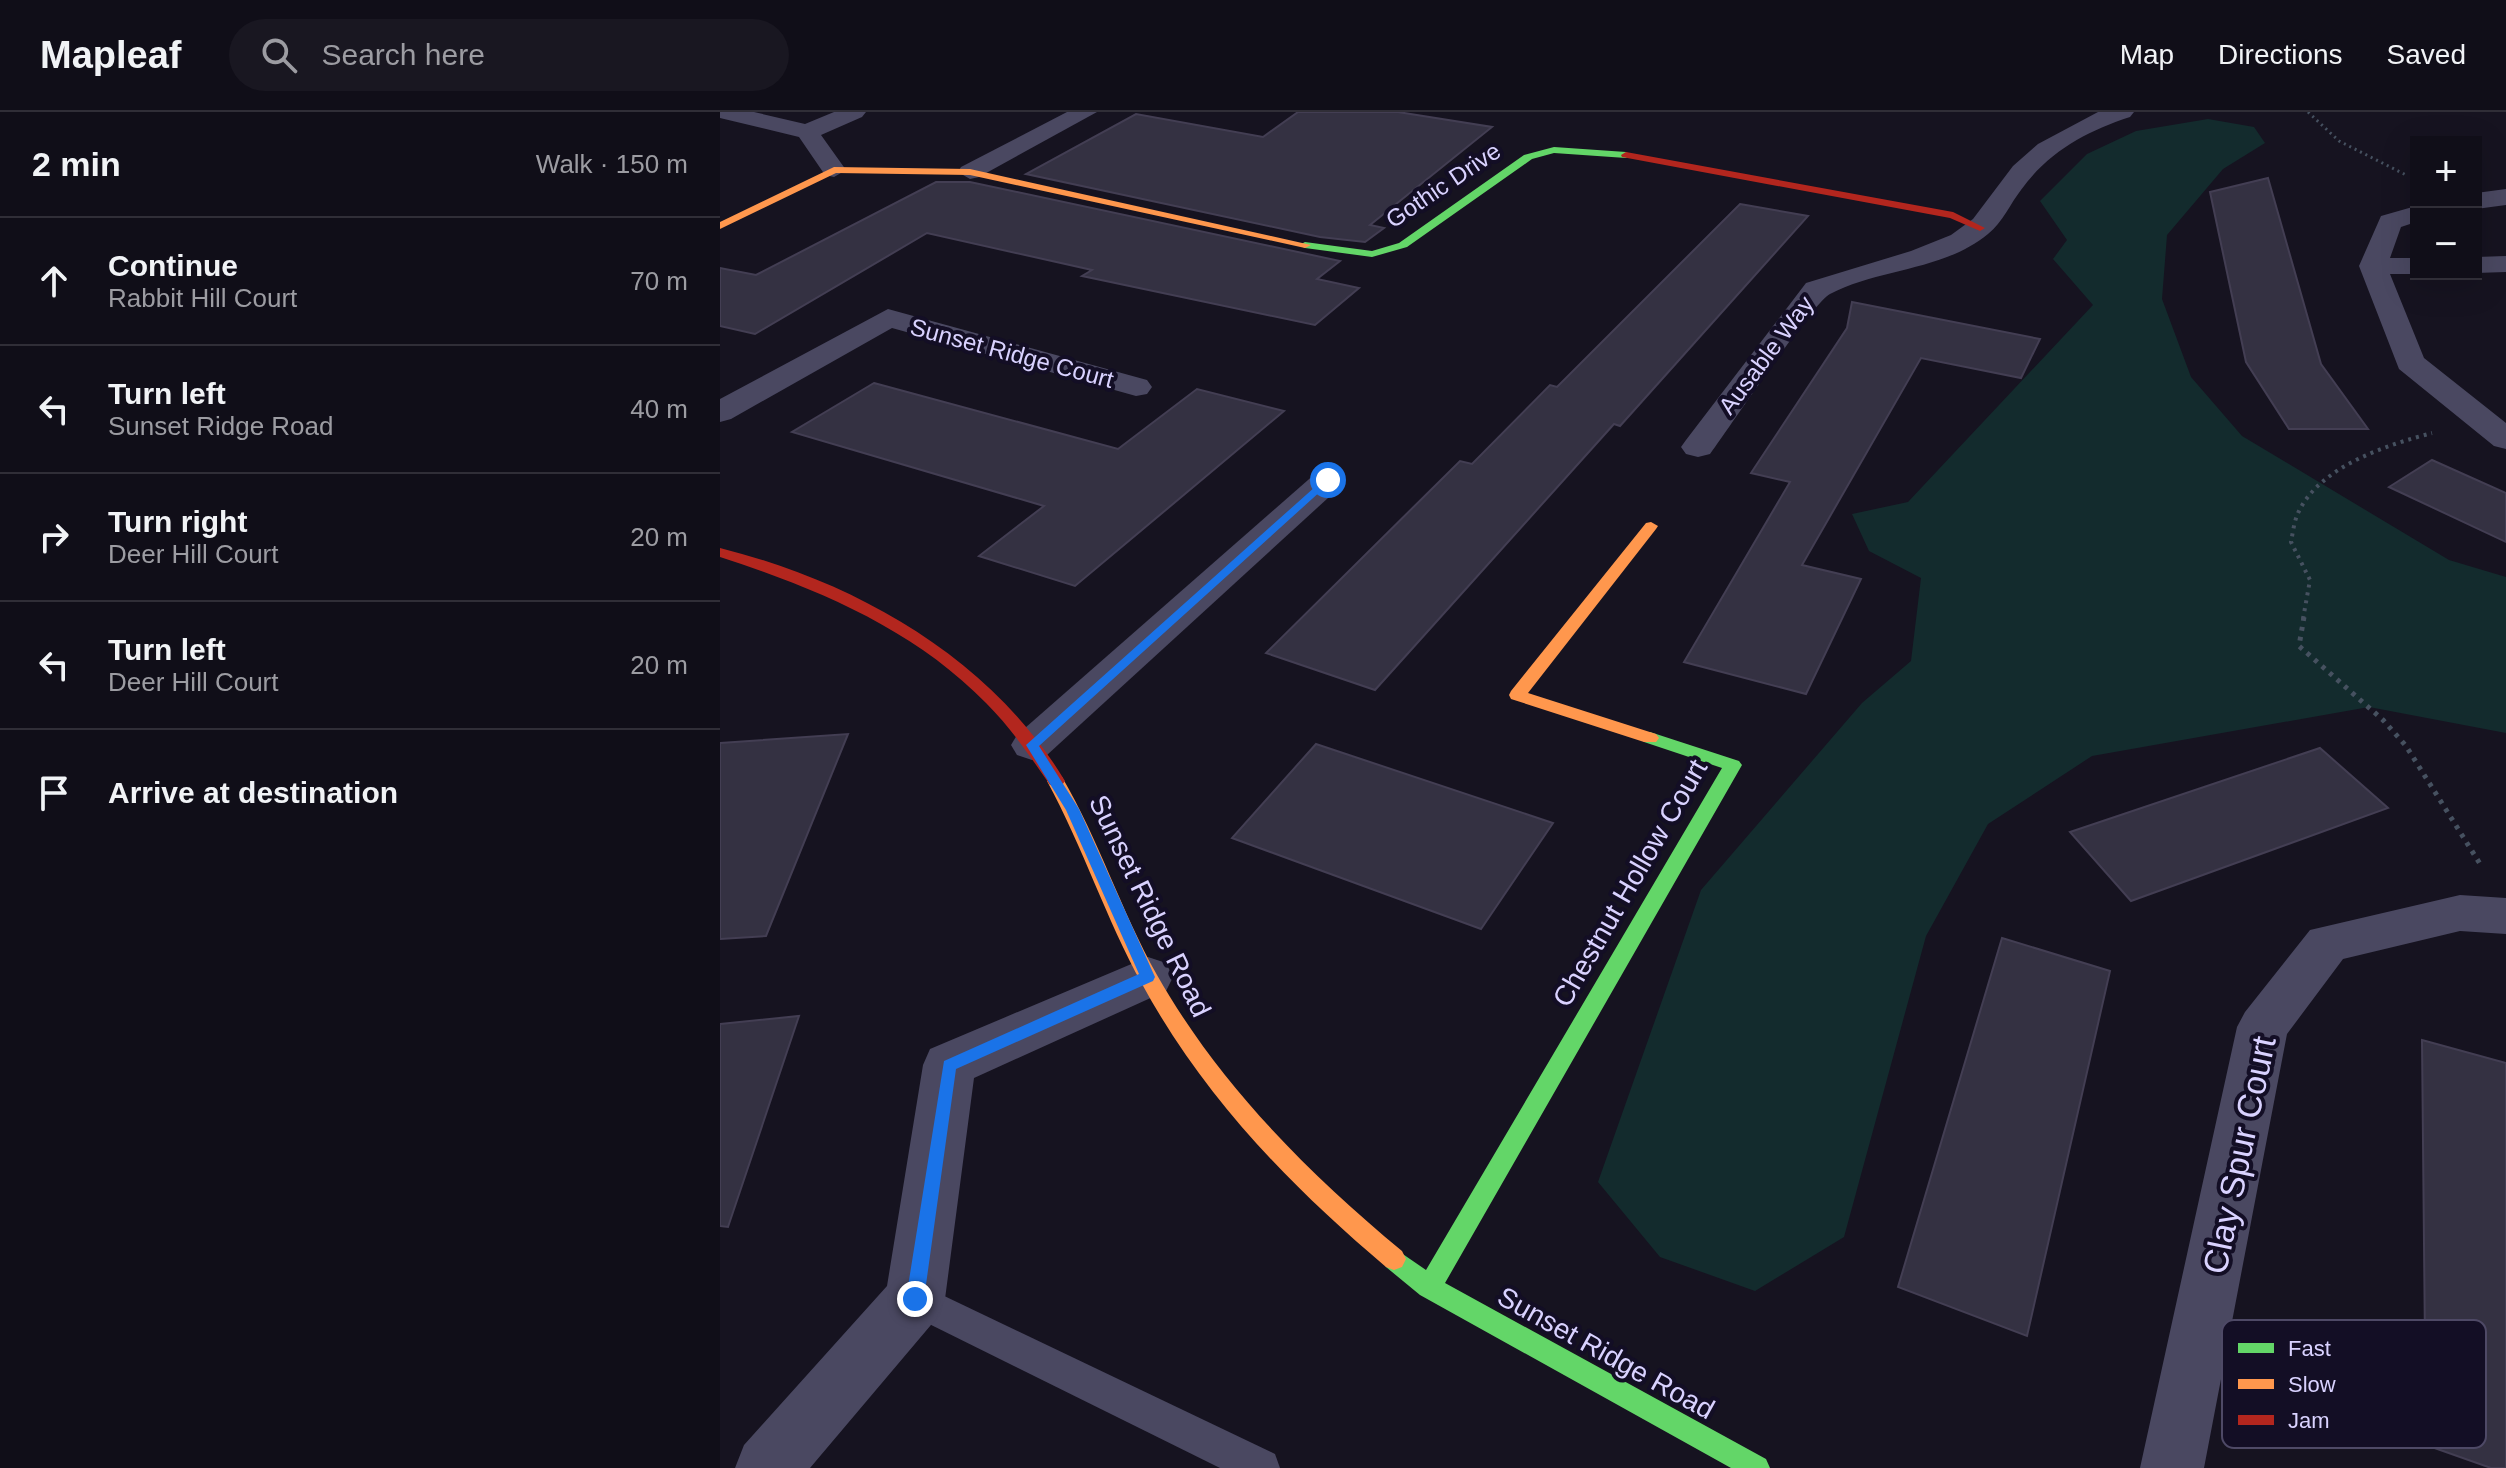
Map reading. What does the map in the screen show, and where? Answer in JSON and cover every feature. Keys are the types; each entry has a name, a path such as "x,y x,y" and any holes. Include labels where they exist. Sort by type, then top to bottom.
{"street":[{"path":"725,112 807,132 854,112"},
{"path":"970,172 1085,112"},
{"path":"1980,228 2041,150 2082,116 2122,112"},
{"path":"720,226 834,170 807,132"},
{"name":"Gothic Drive","path":"834,170 970,172 1320,248 1372,254 1403,245 1528,157 1554,150 1625,155 1953,215 1980,228"},
{"path":"2482,200 2506,197"},
{"path":"2410,216 2390,222 2373,266 2410,362 2494,430"},
{"name":"Ausable Way","path":"1698,447 1816,289 1844,277 1955,243 1980,228"},
{"path":"2482,265 2506,264"},
{"path":"2373,266 2410,266"},
{"name":"Sunset Ridge Court","path":"720,412 888,318 1136,387"},
{"path":"1032,745 1328,480"},
{"name":"Chestnut Hollow Court","path":"1429,1287 1733,765 1517,695 1651,526"},
{"name":"Sunset Ridge Road","path":"720,552 780,570 857,602 927,644 994,699 1032,745 1072,809 1148,977 1203,1069 1283,1161 1340,1215 1429,1287 1757,1468"},
{"name":"Clay Spur Court","path":"2172,1468 2263,1027 2327,944 2460,913 2504,916"},
{"path":"767,1468 915,1299 949,1065 1148,977"}],"lane":[{"path":"915,1299 1261,1468"}],"path":[{"path":"2308,112 2339,141 2410,177"},
{"path":"2494,430 2384,445 2344,470 2300,508 2291,542 2310,580 2299,646 2383,720 2406,746 2492,884 2504,916"}],"green space":[{"path":"2208,119 2254,127 2265,143 2223,169 2167,235 2162,299 2191,377 2242,436 2449,560 2506,577 2506,733 2369,707 2092,756 1988,824 1926,936 1844,1237 1755,1291 1660,1257 1598,1182 1701,890 1862,703 1911,661 1921,578 1869,551 1852,514 1908,502 2093,305 2053,259 2067,240 2040,201 2087,154 2136,131"}],"building":[{"path":"1298,112 1398,112 1492,127 1370,225 1384,228 1365,242 1320,237 1026,174 1136,114 1263,137"},
{"path":"2268,178 2321,364 2368,429 2289,429 2246,362 2210,192"},
{"path":"936,182 970,182 1340,261 1317,279 1359,288 1315,325 1082,276 1092,270 927,233 755,334 720,326 720,268 756,275"},
{"path":"1740,204 1808,216 1620,426 1614,424 1375,690 1266,653 1460,461 1472,464 1550,385 1557,387"},
{"path":"1852,302 2040,339 2021,378 1921,358 1802,565 1861,579 1806,694 1684,662 1790,482 1751,473 1847,328"},
{"path":"874,383 1118,449 1197,389 1284,411 1075,586 979,556 1044,506 792,432"},
{"path":"2432,460 2506,493 2506,542 2389,487"},
{"path":"848,734 766,936 720,939 720,743"},
{"path":"1316,744 1553,823 1481,929 1232,838"},
{"path":"2320,748 2388,808 2131,901 2070,832"},
{"path":"2002,938 2110,971 2027,1336 1898,1287"},
{"path":"799,1016 728,1227 720,1226 720,1024"},
{"path":"2422,1040 2506,1063 2506,1468 2491,1468 2434,1448 2486,1448 2486,1320 2425,1320"}],"traffic: fast":[{"path":"1305,245 1372,254 1403,245 1528,157 1554,150 1626,155"},
{"path":"1429,1287 1733,765 1650,738"},
{"path":"1394,1259 1429,1287 1757,1468"}],"traffic: slow":[{"path":"720,226 834,170 970,172 1305,245"},
{"path":"1650,738 1517,695 1651,526"},
{"path":"1056,781 1136,955 1173,1021 1200,1060 1228,1097 1289,1165 1394,1259"}],"traffic: jam":[{"path":"1626,155 1953,215 1980,228"},
{"path":"720,552 819,587 911,635 953,665 992,699 1026,737 1056,781"}],"route":[{"path":"915,1299 949,1065 1148,977 1072,809 1032,745 1328,480"}]}
